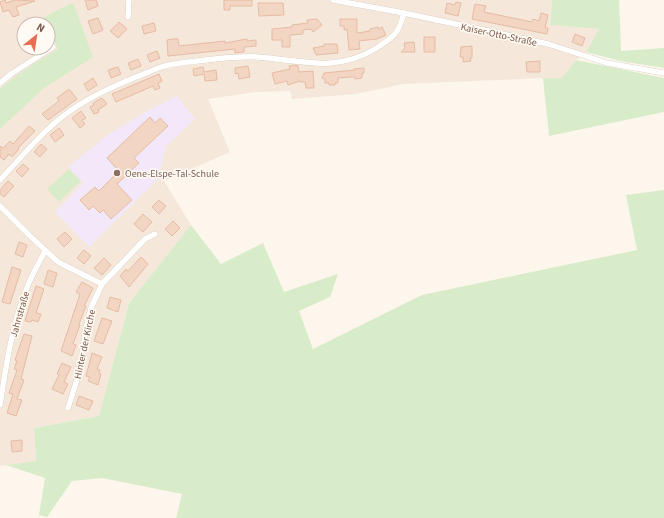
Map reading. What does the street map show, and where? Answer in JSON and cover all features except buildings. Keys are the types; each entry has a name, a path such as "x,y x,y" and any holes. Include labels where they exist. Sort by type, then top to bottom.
{"street":[{"path":"128,17 129,0"},
{"name":"Kaiser-Otto-Straße","path":"332,0 404,13 548,44 607,63 664,73"},
{"path":"0,180 49,128 81,104 113,87 160,67 176,63 236,57 257,57 330,64 347,61 367,54 387,42 400,29 404,13"},
{"path":"0,83 39,56"},
{"path":"0,206 58,262 102,284"},
{"name":"Hinter der Kirche","path":"68,408 81,367 86,327 91,308 102,284 145,240 155,234"},
{"name":"Jahnstraße","path":"0,405 7,360 17,318 25,292 45,251"}],"shaded area":[{"path":"0,0 552,0 550,25 599,29 586,52 576,60 563,78 403,84 356,94 292,99 290,91 256,92 208,99 230,152 164,181 191,225 129,303 99,416 34,428 36,461 0,466"},
{"name":"Oene-Elspe-Tal-Schule","path":"177,96 195,119 166,146 158,179 89,247 55,212 83,183 68,167 109,134 147,111"}],"green space":[{"path":"552,0 619,0 621,51 664,48 664,68 620,61 586,52 599,29 550,25"},
{"path":"73,2 93,57 44,88 0,129 0,89 21,72 47,56 56,56 56,50 58,49 56,45 56,16 47,16"},
{"path":"576,60 664,78 664,112 549,136 543,78 562,78"},
{"path":"69,169 81,181 59,202 47,189"},
{"path":"664,190 664,518 176,518 182,494 102,478 72,481 47,517 39,515 45,478 6,465 36,461 34,428 99,416 129,303 191,225 221,264 263,243 284,292 338,274 330,297 299,311 313,349 422,295 637,250 626,195"}],"place":[{"name":"Oene-Elspe-Tal-Schule","path":"117,173"}]}
